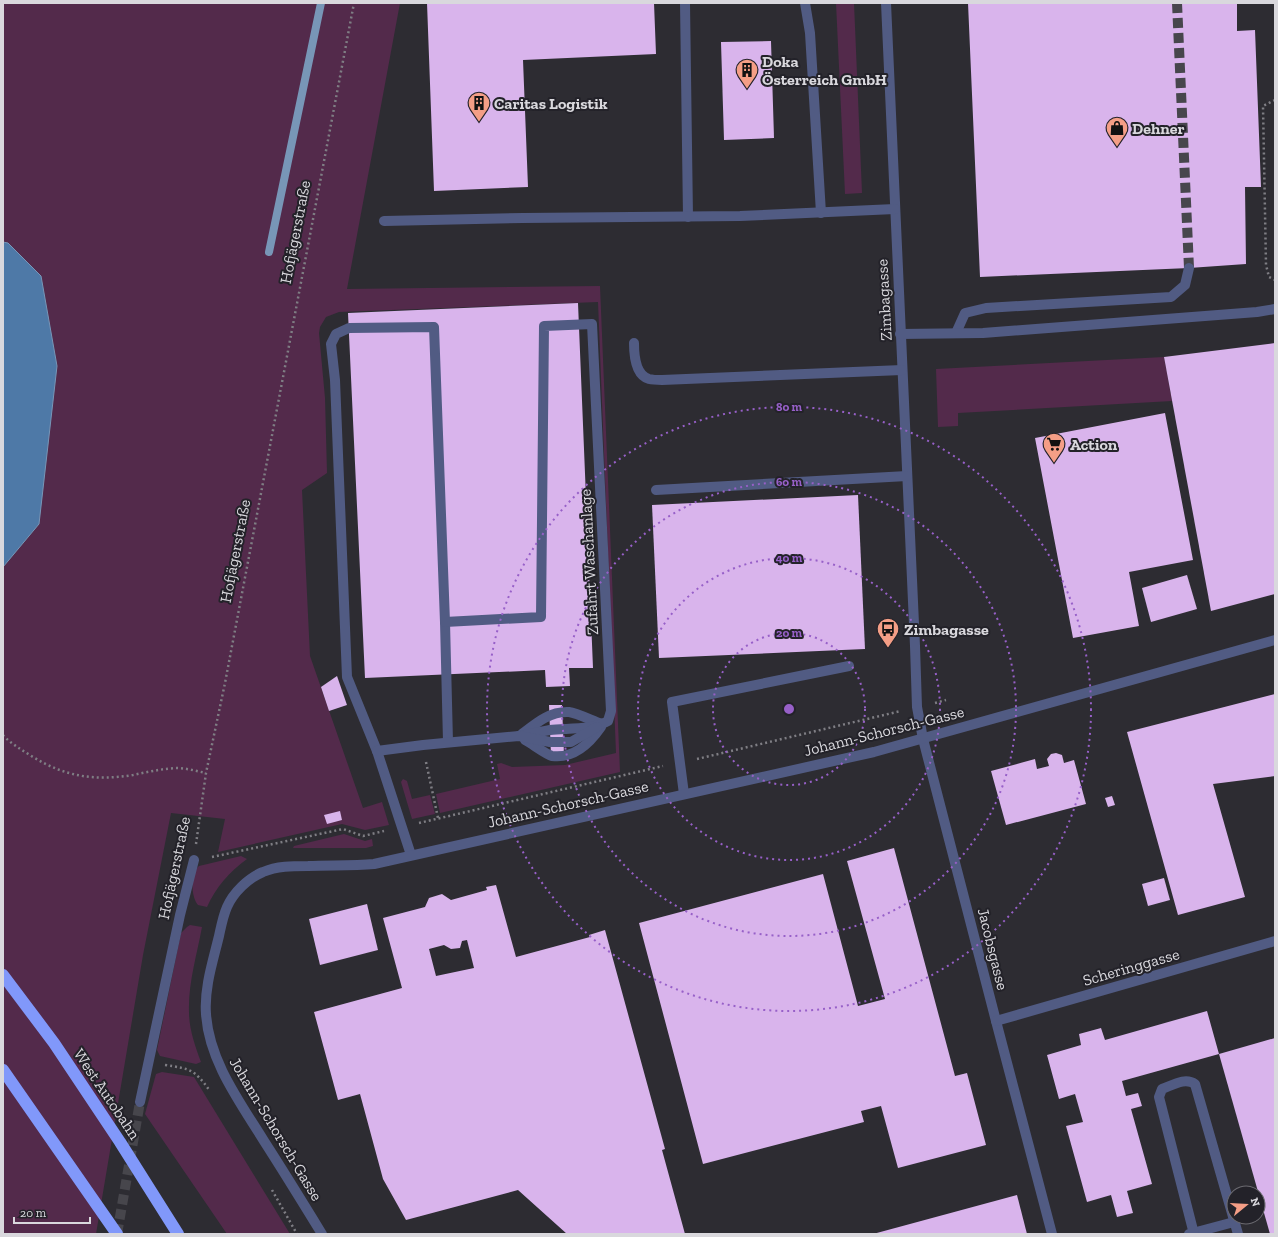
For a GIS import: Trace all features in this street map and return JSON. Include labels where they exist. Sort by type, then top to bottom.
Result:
[{"type":"highway","name":"West Autobahn","points":[[3,975],[54,1043],[120,1142],[178,1234]]},
{"type":"highway","points":[[3,1070],[117,1234]]},
{"type":"street","points":[[685,3],[688,217]]},
{"type":"street","points":[[805,3],[810,33],[820,213]]},
{"type":"street","name":"Zimbagasse","points":[[886,3],[917,707],[924,739]]},
{"type":"street","points":[[384,221],[740,216],[895,209]]},
{"type":"street","points":[[956,333],[965,314],[986,308],[1171,297],[1185,285],[1189,268]]},
{"type":"street","points":[[900,334],[1007,331],[1257,312],[1275,309]]},
{"type":"street","name":"Zufahrt Waschanlage","points":[[445,622],[541,617],[544,326],[592,324],[611,711],[608,721],[602,724]]},
{"type":"street","points":[[411,855],[377,751],[347,677],[335,380],[331,344],[336,334],[349,328],[434,327],[448,742]]},
{"type":"street","points":[[634,343],[634,354],[637,366],[642,374],[648,379],[662,380],[902,370]]},
{"type":"street","points":[[656,490],[907,476]]},
{"type":"street","name":"Johann-Schorsch-Gasse","points":[[322,1234],[240,1102],[217,1060],[209,1037],[206,1013],[207,987],[227,907],[233,896],[255,876],[276,868],[289,866],[374,864],[874,752],[1275,640]]},
{"type":"street","points":[[684,794],[672,702],[849,666]]},
{"type":"street","points":[[518,736],[549,715],[562,713],[570,712],[602,724]]},
{"type":"street","points":[[377,751],[448,742],[518,736],[550,730],[572,729],[602,724]]},
{"type":"street","points":[[518,736],[551,756],[564,756],[574,754],[593,738],[602,724]]},
{"type":"street","name":"Jacobsgasse","points":[[924,739],[1052,1234]]},
{"type":"street","name":"Hofjägerstraße","points":[[140,1102],[180,915],[194,860]]},
{"type":"street","name":"Scheringgasse","points":[[996,1021],[1275,941]]},
{"type":"street","points":[[1226,1194],[1195,1084],[1184,1081],[1162,1089],[1159,1097],[1192,1234],[1226,1224]]},
{"type":"path","name":"Hofjägerstraße","points":[[194,860],[206,773],[230,659],[354,3]]},
{"type":"path","points":[[1275,100],[1263,106],[1266,265],[1269,277],[1275,280]]},
{"type":"path","points":[[194,860],[231,854],[343,830],[363,836],[877,718],[946,700]]},
{"type":"path","points":[[3,735],[9,742],[45,764],[66,773],[86,777],[130,775],[175,768],[206,773]]},
{"type":"path","points":[[423,745],[438,818]]},
{"type":"path","points":[[149,1062],[187,1069],[200,1076],[211,1092]]},
{"type":"shaded area","points":[[3,3],[400,3],[347,289],[600,286],[620,772],[440,813],[436,794],[500,779],[497,764],[501,763],[512,767],[565,765],[616,753],[598,302],[339,312],[326,317],[320,327],[319,333],[325,398],[327,473],[302,490],[310,656],[363,808],[382,802],[389,825],[365,830],[342,824],[218,852],[225,819],[171,813],[143,955],[96,1234],[3,1234],[3,567],[39,524],[8,243],[3,242]]},
{"type":"shaded area","points":[[836,3],[854,3],[862,193],[845,194]]},
{"type":"shaded area","points":[[1164,357],[1172,401],[958,413],[958,426],[938,427],[936,369]]},
{"type":"shaded area","points":[[403,779],[407,781],[412,799],[430,795],[435,814],[412,819],[401,782]]},
{"type":"shaded area","points":[[344,834],[365,841],[372,839],[373,846],[366,848],[293,848],[294,846]]},
{"type":"shaded area","points":[[241,856],[247,859],[234,869],[224,880],[207,907],[198,905],[194,897],[192,885],[196,869],[199,866]]},
{"type":"shaded area","points":[[190,925],[202,927],[191,980],[189,1001],[191,1031],[201,1062],[196,1064],[160,1056],[157,1050],[181,933]]},
{"type":"shaded area","points":[[162,1072],[194,1077],[290,1234],[227,1234],[145,1114],[156,1074]]},
{"type":"water","points":[[3,242],[8,243],[41,276],[57,366],[39,524],[3,567]]},
{"type":"building","name":"Caritas Logistik","points":[[427,3],[654,3],[656,54],[523,60],[528,187],[434,191]]},
{"type":"building","name":"Dehner","points":[[968,3],[1237,3],[1237,31],[1255,30],[1261,187],[1245,187],[1246,264],[1189,268],[980,277]]},
{"type":"building","name":"Doka Österreich GmbH","points":[[771,41],[774,138],[724,140],[721,42]]},
{"type":"building","points":[[578,303],[593,668],[569,668],[570,686],[546,687],[545,670],[365,678],[348,313]]},
{"type":"building","points":[[1275,343],[1275,594],[1211,611],[1164,357]]},
{"type":"building","points":[[1165,413],[1193,560],[1129,572],[1139,626],[1073,638],[1035,438]]},
{"type":"building","points":[[858,495],[865,649],[659,658],[652,505]]},
{"type":"building","points":[[1187,575],[1197,609],[1151,622],[1142,588]]},
{"type":"building","points":[[337,676],[347,705],[329,711],[321,687]]},
{"type":"building","points":[[1275,694],[1275,776],[1213,784],[1245,897],[1178,915],[1127,732]]},
{"type":"building","points":[[549,705],[562,705],[564,755],[551,756]]},
{"type":"building","points":[[1056,753],[1062,755],[1064,763],[1074,760],[1086,804],[1006,825],[991,771],[1035,759],[1037,769],[1049,766],[1047,759],[1051,754]]},
{"type":"building","points":[[1112,796],[1115,805],[1108,807],[1105,798]]},
{"type":"building","points":[[340,811],[342,820],[327,824],[324,815]]},
{"type":"building","points":[[894,848],[955,1076],[967,1073],[986,1145],[898,1168],[881,1106],[861,1111],[864,1122],[703,1164],[639,923],[823,874],[858,1006],[885,999],[847,861]]},
{"type":"building","points":[[1164,878],[1170,900],[1148,906],[1142,884]]},
{"type":"building","points":[[496,885],[516,957],[590,937],[589,935],[605,930],[665,1149],[662,1150],[685,1234],[567,1234],[518,1190],[406,1220],[383,1179],[360,1094],[338,1100],[314,1012],[402,988],[383,918],[425,907],[429,898],[442,894],[451,900],[487,890],[486,887]],"holes":[[[467,940],[474,968],[436,976],[429,949],[444,945],[451,949],[460,948],[462,941]]]},
{"type":"building","points":[[367,904],[378,950],[320,965],[309,919]]},
{"type":"building","points":[[1207,1011],[1219,1054],[1122,1081],[1126,1096],[1138,1093],[1142,1106],[1131,1109],[1152,1184],[1127,1191],[1133,1213],[1117,1217],[1111,1195],[1087,1202],[1066,1126],[1083,1122],[1075,1094],[1059,1099],[1047,1055],[1081,1045],[1079,1034],[1101,1028],[1105,1040]]},
{"type":"building","points":[[1275,1038],[1275,1234],[1270,1234],[1266,1220],[1266,1185],[1256,1185],[1219,1054]]},
{"type":"building","points":[[1017,1195],[1027,1234],[873,1234]]},
{"type":"waterway","points":[[269,252],[321,3]]},
{"type":"tunnel","points":[[1177,3],[1189,268]]},
{"type":"tunnel","points":[[117,1234],[140,1102]]},
{"type":"place","name":"Doka Österreich GmbH","points":[[747,90]]},
{"type":"place","name":"Caritas Logistik","points":[[479,122]]},
{"type":"place","name":"Dehner","points":[[1117,148]]},
{"type":"place","name":"Action","points":[[1054,464]]},
{"type":"place","name":"Zimbagasse","points":[[888,648]]}]
